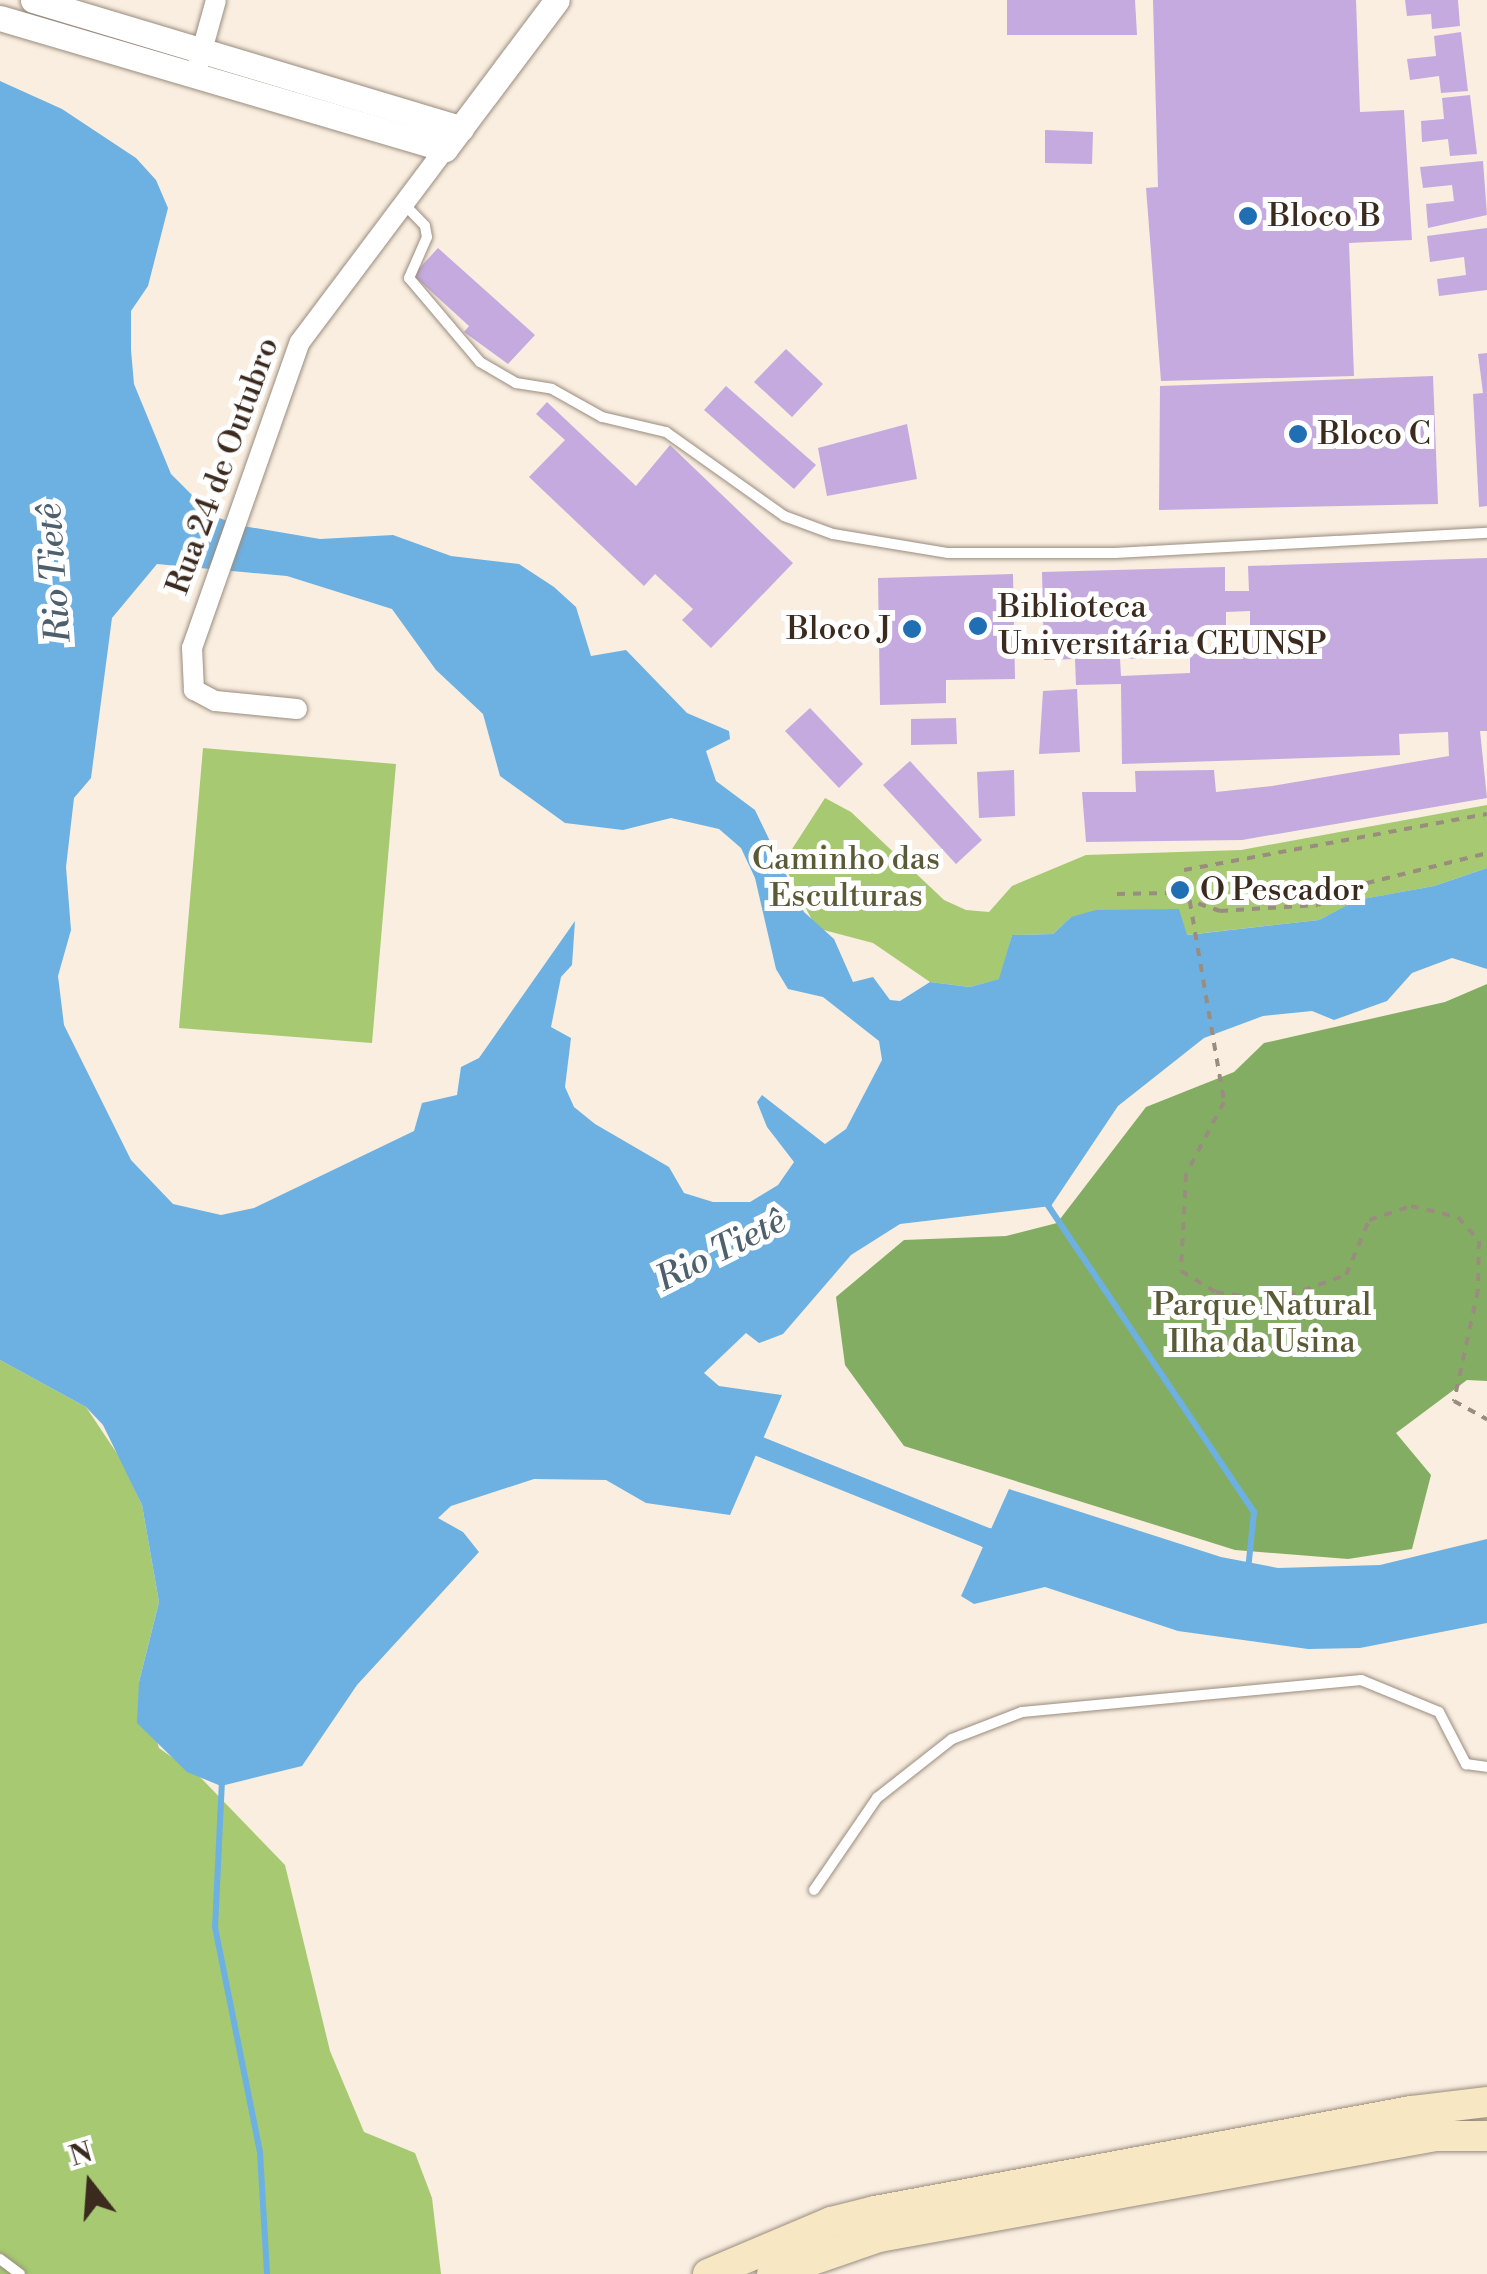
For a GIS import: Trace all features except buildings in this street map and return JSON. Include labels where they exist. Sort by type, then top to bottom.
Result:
[{"type":"main road","points":[[708,2274],[832,2222],[875,2211],[1438,2106],[1487,2102]]},
{"type":"main road","points":[[772,2274],[879,2237],[1436,2136],[1487,2136]]},
{"type":"street","points":[[33,0],[198,65],[445,150]]},
{"type":"street","points":[[198,65],[216,0]]},
{"type":"street","name":"Rua 24 de Outubro","points":[[297,709],[214,701],[194,690],[192,648],[300,342],[557,0]]},
{"type":"street","points":[[0,18],[460,128]]},
{"type":"lane","points":[[402,203],[426,226],[427,237],[409,278],[480,362],[516,383],[552,389],[602,417],[666,432],[784,516],[834,534],[948,553],[1114,553],[1487,533]]},
{"type":"lane","points":[[814,1890],[877,1798],[952,1739],[1022,1712],[1360,1680],[1438,1712],[1466,1764],[1487,1767]]},
{"type":"lane","points":[[0,2259],[20,2274]]},
{"type":"path","points":[[1487,814],[1184,870],[1224,1102],[1186,1174],[1182,1271],[1216,1292],[1273,1302],[1346,1275],[1369,1220],[1410,1206],[1458,1218],[1479,1241],[1478,1290],[1454,1401],[1487,1419]]},
{"type":"path","points":[[1118,894],[1168,893],[1220,911],[1318,906],[1351,887],[1487,854]]},
{"type":"green space","points":[[203,748],[396,764],[372,1043],[179,1028]]},
{"type":"green space","name":"Caminho das Esculturas","points":[[825,798],[851,812],[944,900],[966,910],[989,912],[1012,886],[1086,855],[1241,850],[1487,805],[1487,868],[1434,886],[1358,900],[1319,920],[1186,935],[1071,917],[1053,934],[1012,935],[1000,979],[970,987],[930,982],[873,943],[816,928],[783,863]]},
{"type":"green space","name":"Parque Natural Ilha da Usina","points":[[1487,984],[1487,1381],[1467,1380],[1396,1433],[1431,1475],[1412,1549],[1348,1559],[1235,1550],[904,1446],[845,1365],[836,1297],[904,1240],[1006,1236],[1057,1223],[1146,1107],[1234,1072],[1264,1043],[1445,1002]]},
{"type":"green space","points":[[0,1360],[86,1407],[120,1458],[142,1505],[159,1602],[139,1682],[159,1748],[201,1778],[285,1865],[330,2051],[364,2132],[415,2153],[432,2198],[441,2274],[0,2274]]},
{"type":"water","name":"Rio Tietê","points":[[0,81],[62,109],[136,158],[156,180],[168,208],[148,286],[131,311],[131,350],[134,384],[171,474],[212,515],[237,525],[320,539],[393,535],[451,556],[519,564],[554,587],[576,607],[591,656],[626,650],[687,713],[729,731],[730,739],[706,751],[716,781],[755,810],[804,912],[834,939],[853,982],[873,977],[890,1000],[900,1001],[930,982],[970,987],[999,979],[1012,935],[1053,934],[1071,917],[1096,910],[1179,909],[1187,935],[1319,920],[1357,900],[1434,886],[1487,868],[1487,969],[1452,958],[1412,973],[1387,1001],[1334,1020],[1312,1011],[1263,1016],[1204,1038],[1118,1106],[1051,1206],[900,1224],[851,1255],[783,1334],[759,1343],[746,1333],[704,1373],[719,1386],[782,1395],[730,1515],[646,1503],[606,1480],[534,1479],[451,1506],[438,1518],[463,1532],[479,1552],[357,1685],[302,1766],[221,1786],[187,1772],[137,1723],[139,1682],[159,1602],[142,1505],[103,1425],[86,1407],[0,1360]],"holes":[[[157,564],[287,576],[392,609],[436,670],[483,714],[500,776],[565,823],[623,830],[671,818],[719,829],[741,848],[755,878],[776,969],[788,989],[823,997],[879,1041],[882,1060],[846,1129],[825,1144],[762,1095],[757,1102],[767,1127],[794,1162],[778,1185],[750,1202],[713,1202],[684,1193],[669,1167],[595,1124],[574,1107],[565,1087],[571,1038],[551,1027],[561,977],[572,965],[575,921],[479,1058],[461,1067],[457,1095],[422,1103],[414,1131],[254,1208],[221,1215],[173,1204],[131,1160],[64,1025],[58,976],[71,930],[66,867],[74,798],[91,778],[112,618]]]},
{"type":"water","points":[[1009,1489],[1221,1557],[1278,1568],[1380,1565],[1487,1539],[1487,1623],[1360,1648],[1308,1649],[1178,1631],[1045,1587],[974,1604],[961,1596]]},
{"type":"waterway","points":[[1045,1201],[1254,1512],[1248,1570]]},
{"type":"waterway","points":[[736,1437],[987,1538],[1013,1542]]},
{"type":"waterway","points":[[222,1780],[215,1927],[260,2152],[267,2274]]},
{"type":"place","name":"Bloco B","points":[[1248,216]]},
{"type":"place","name":"Bloco C","points":[[1298,434]]},
{"type":"place","name":"Biblioteca Universitária CEUNSP","points":[[978,626]]},
{"type":"place","name":"Bloco J","points":[[912,629]]},
{"type":"place","name":"O Pescador","points":[[1180,890]]}]
